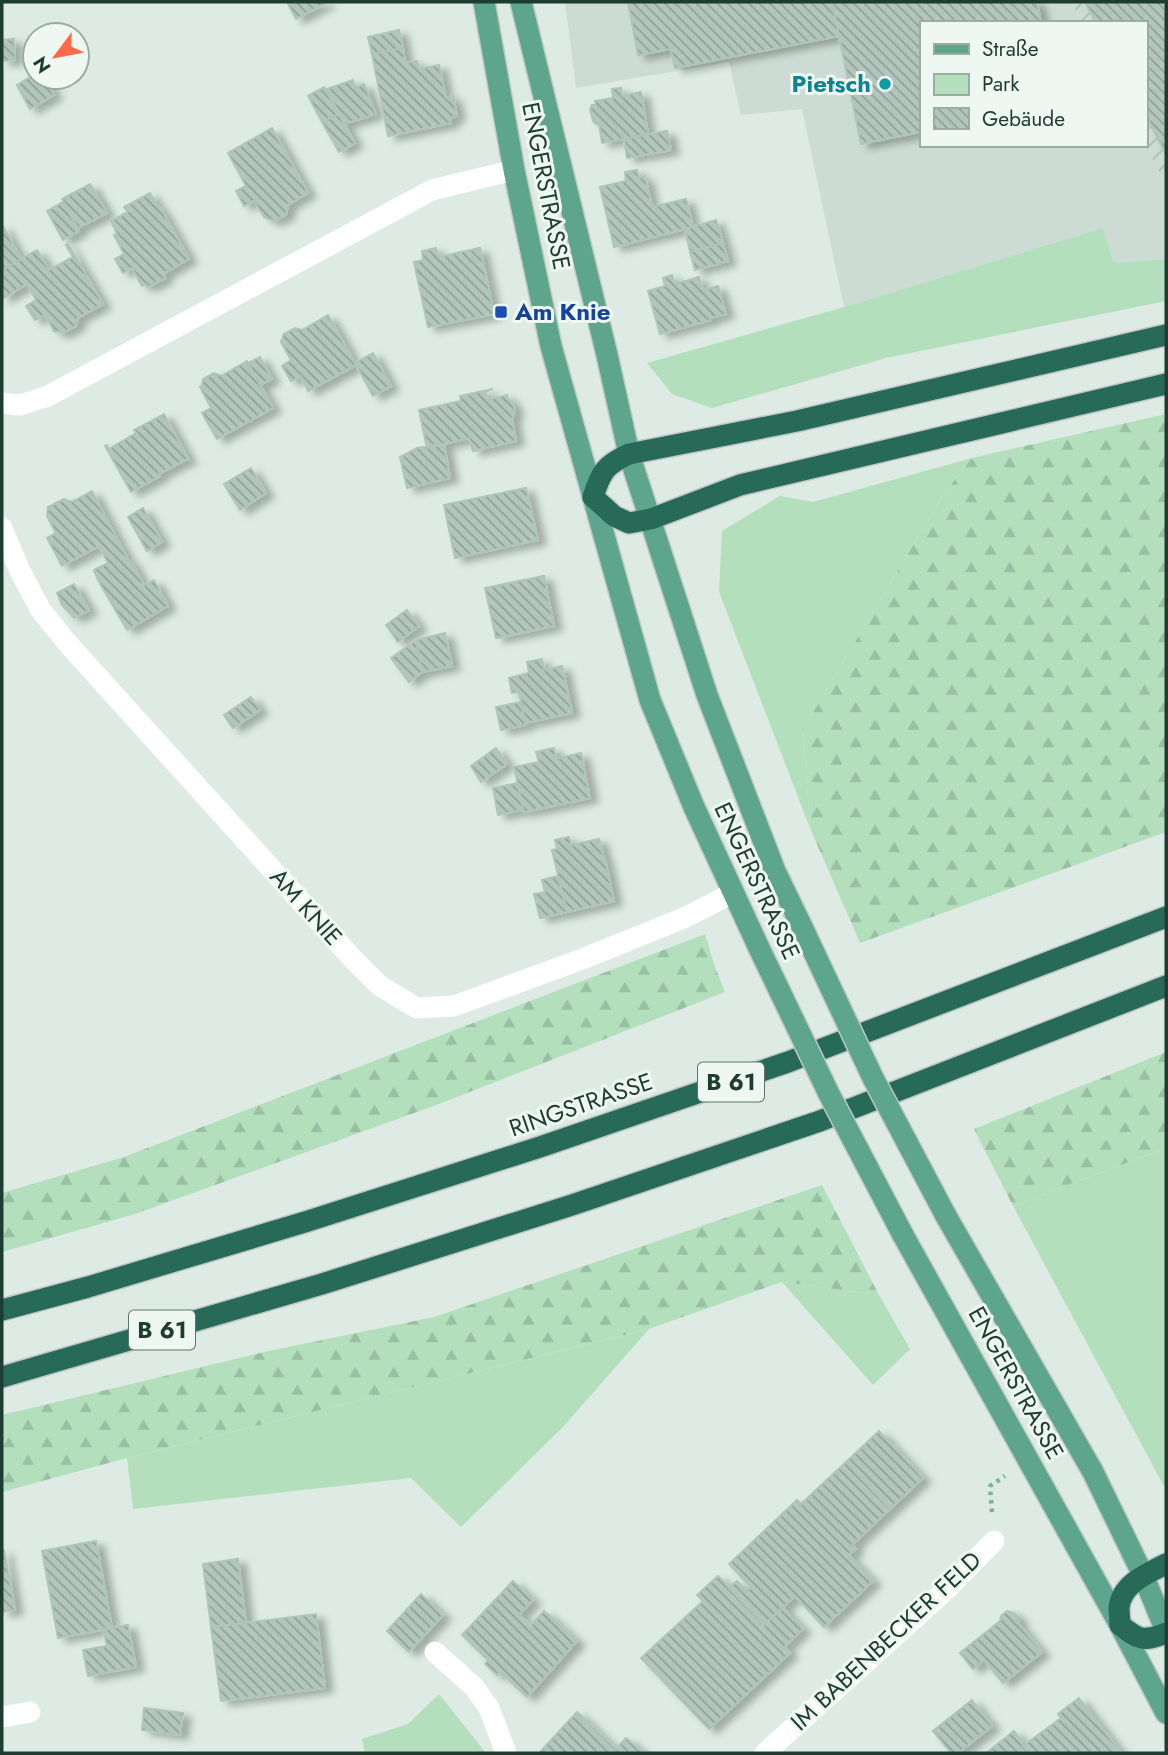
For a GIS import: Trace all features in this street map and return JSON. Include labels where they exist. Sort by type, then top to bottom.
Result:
[{"type":"highway","points":[[1166,335],[797,421],[629,454],[611,463],[599,478],[593,497],[614,516],[629,523],[651,519],[740,485],[1166,384]]},
{"type":"highway","points":[[1158,920],[1166,906]]},
{"type":"highway","name":"RINGSTRASSE","points":[[2,1310],[305,1222],[540,1147],[788,1062],[1158,920]]},
{"type":"highway","name":"B 61","points":[[2,1377],[323,1284],[598,1196],[820,1121],[1166,986]]},
{"type":"highway","points":[[1166,1564],[1143,1575],[1130,1586],[1119,1604],[1120,1625],[1136,1637],[1152,1638],[1166,1632]]},
{"type":"main road","name":"ENGERSTRASSE","points":[[484,2],[514,170],[551,346],[650,700],[733,893],[829,1094],[903,1235],[1120,1625],[1166,1713]]},
{"type":"main road","name":"ENGERSTRASSE","points":[[521,2],[629,454],[707,695],[775,871],[873,1078],[947,1216],[1093,1472],[1143,1575],[1166,1632]]},
{"type":"street","points":[[2,402],[20,405],[48,396],[432,190],[514,170]]},
{"type":"street","name":"AM KNIE","points":[[2,528],[40,609],[69,645],[353,959],[380,986],[417,1008],[454,1006],[598,953],[686,917],[733,893]]},
{"type":"street","name":"IM BABENBECKER FELD","points":[[765,1753],[946,1590],[994,1541]]},
{"type":"street","points":[[435,1652],[474,1687],[489,1708],[506,1753]]},
{"type":"street","points":[[2,1717],[30,1712]]},
{"type":"path","name":"IM BABENBECKER FELD","points":[[994,1541],[990,1486],[1028,1459]]},
{"type":"shaded area","points":[[565,2],[1071,2],[1081,21],[920,21],[920,147],[1146,147],[1166,185],[1166,259],[1114,263],[1103,228],[844,307],[802,109],[741,115],[729,62],[576,88]]},
{"type":"shaded area","points":[[1071,2],[1166,2],[1166,185],[1146,147],[1147,21],[1081,21]]},
{"type":"green space","points":[[1103,228],[1114,263],[1166,259],[1166,301],[886,358],[712,408],[672,394],[647,363],[844,307]]},
{"type":"green space","points":[[1166,414],[1166,832],[860,943],[810,828],[803,729],[945,492],[972,458]]},
{"type":"green space","points":[[972,458],[945,492],[803,729],[810,828],[719,592],[722,531],[780,496],[813,502]]},
{"type":"green space","points":[[705,934],[725,992],[439,1104],[135,1214],[2,1252],[2,1193],[124,1157]]},
{"type":"green space","points":[[1166,1052],[1166,1148],[1013,1206],[974,1129]]},
{"type":"green space","points":[[1166,1148],[1166,1490],[1013,1206]]},
{"type":"green space","points":[[822,1185],[879,1295],[782,1282],[649,1329],[127,1458],[2,1492],[2,1415],[269,1351],[434,1317]]},
{"type":"green space","points":[[782,1282],[879,1295],[910,1349],[873,1385]]},
{"type":"green space","points":[[649,1329],[563,1427],[461,1527],[411,1478],[133,1509],[127,1458]]},
{"type":"green space","points":[[439,1694],[486,1753],[365,1753],[362,1739],[408,1724]]},
{"type":"building","points":[[287,2],[328,2],[296,19]]},
{"type":"building","points":[[628,2],[832,2],[839,36],[675,68],[671,49],[638,55]]},
{"type":"building","name":"Pietsch","points":[[832,2],[1037,2],[1041,21],[920,21],[920,132],[861,144]]},
{"type":"building","points":[[1085,2],[1166,2],[1166,154],[1147,118],[1147,21],[1095,21]]},
{"type":"building","points":[[399,30],[403,48],[372,54],[368,37]]},
{"type":"building","points":[[14,39],[15,60],[2,61],[2,40]]},
{"type":"building","points":[[403,48],[405,63],[417,61],[419,69],[439,65],[446,98],[453,96],[457,116],[450,118],[451,123],[388,136],[372,54]]},
{"type":"building","points":[[353,80],[356,88],[364,84],[376,114],[344,124],[327,89]]},
{"type":"building","points":[[21,83],[21,91],[52,91],[54,95],[30,109],[17,85]]},
{"type":"building","points":[[324,87],[339,114],[322,122],[308,96]]},
{"type":"building","points":[[621,88],[622,96],[641,92],[648,134],[602,143],[599,124],[593,121],[590,109],[592,105],[596,105],[595,101],[613,98],[612,89]]},
{"type":"building","points":[[339,114],[355,143],[339,152],[322,122]]},
{"type":"building","points":[[272,128],[308,193],[288,205],[286,215],[274,221],[264,217],[254,201],[244,206],[236,191],[246,186],[228,153]]},
{"type":"building","points":[[667,131],[671,150],[627,158],[624,139]]},
{"type":"building","points":[[637,170],[639,178],[645,176],[652,207],[686,199],[693,227],[614,247],[600,187],[626,181],[625,172]]},
{"type":"building","points":[[90,184],[107,213],[78,228],[62,199]]},
{"type":"building","points":[[150,193],[189,259],[163,274],[165,278],[148,287],[146,284],[142,286],[132,268],[123,273],[115,259],[124,254],[114,235],[117,234],[111,221],[128,212],[124,207]]},
{"type":"building","points":[[63,202],[79,231],[63,240],[47,211]]},
{"type":"building","points":[[716,220],[723,243],[690,252],[685,229]]},
{"type":"building","points":[[2,224],[21,259],[2,270]]},
{"type":"building","points":[[723,243],[728,261],[695,270],[690,252]]},
{"type":"building","points":[[68,244],[103,304],[78,318],[76,326],[63,333],[54,331],[45,315],[35,320],[26,306],[36,300],[27,284],[2,299],[2,270],[37,250],[49,270],[73,257],[66,245]]},
{"type":"building","points":[[436,248],[438,257],[480,248],[494,314],[428,327],[414,262],[423,260],[422,251]]},
{"type":"building","points":[[672,275],[675,284],[699,277],[703,290],[718,286],[726,314],[660,334],[648,291],[665,286],[663,278]]},
{"type":"building","points":[[328,315],[356,365],[308,391],[301,376],[291,381],[282,366],[291,360],[281,342],[284,334],[295,328],[302,330]]},
{"type":"building","points":[[373,353],[391,386],[373,396],[355,363]]},
{"type":"building","points":[[260,357],[272,379],[260,385],[248,363]]},
{"type":"building","points":[[247,361],[273,408],[217,439],[202,413],[211,408],[200,387],[203,379],[214,373],[221,376]]},
{"type":"building","points":[[493,389],[485,392],[487,400],[507,395],[513,403],[515,412],[512,419],[516,441],[473,451],[469,438],[427,448],[419,410],[461,401],[460,396]]},
{"type":"building","points":[[164,414],[189,460],[159,474],[160,476],[131,492],[105,446],[109,449],[136,433],[134,430]]},
{"type":"building","points":[[444,444],[450,478],[407,488],[400,457],[417,448]]},
{"type":"building","points":[[251,468],[266,493],[240,510],[224,484]]},
{"type":"building","points":[[526,488],[538,540],[455,558],[444,505]]},
{"type":"building","points":[[92,491],[143,586],[154,580],[168,606],[127,630],[94,570],[108,563],[99,546],[62,566],[47,538],[56,533],[47,516],[48,507],[64,499],[72,502]]},
{"type":"building","points":[[143,508],[162,542],[147,551],[128,517]]},
{"type":"building","points":[[544,576],[554,626],[496,638],[485,588]]},
{"type":"building","points":[[74,584],[89,610],[74,618],[62,605],[57,593]]},
{"type":"building","points":[[407,610],[419,626],[398,642],[386,625]]},
{"type":"building","points":[[445,633],[452,666],[422,672],[416,640]]},
{"type":"building","points":[[416,640],[422,672],[409,682],[391,658]]},
{"type":"building","points":[[542,659],[544,670],[562,666],[572,713],[525,723],[519,691],[512,693],[509,678],[529,673],[527,662]]},
{"type":"building","points":[[251,697],[260,710],[233,728],[224,715]]},
{"type":"building","points":[[521,702],[526,725],[501,730],[496,707]]},
{"type":"building","points":[[496,748],[507,764],[481,782],[471,766]]},
{"type":"building","points":[[554,748],[556,759],[581,753],[590,798],[524,812],[514,767],[539,762],[536,752]]},
{"type":"building","points":[[518,783],[523,810],[498,815],[493,788]]},
{"type":"building","points":[[569,837],[571,845],[599,839],[614,901],[567,912],[552,850],[557,849],[555,840]]},
{"type":"building","points":[[558,876],[567,912],[540,918],[534,894],[545,892],[542,880]]},
{"type":"building","points":[[879,1431],[923,1478],[890,1509],[846,1462]]},
{"type":"building","points":[[846,1462],[890,1509],[852,1545],[856,1549],[848,1555],[873,1581],[824,1627],[795,1596],[764,1625],[729,1588],[737,1581],[746,1591],[751,1587],[729,1564],[797,1500],[801,1504]]},
{"type":"building","points":[[96,1541],[112,1628],[58,1638],[42,1551]]},
{"type":"building","points":[[2,1550],[15,1610],[2,1612]]},
{"type":"building","points":[[238,1559],[246,1623],[211,1627],[203,1564]]},
{"type":"building","points":[[718,1576],[764,1625],[783,1608],[803,1629],[784,1647],[790,1653],[709,1729],[641,1658],[703,1601],[697,1595]]},
{"type":"building","points":[[513,1581],[533,1600],[519,1615],[531,1625],[544,1611],[577,1641],[527,1697],[500,1672],[497,1675],[485,1664],[488,1660],[462,1635]]},
{"type":"building","points":[[421,1594],[443,1615],[409,1652],[387,1631]]},
{"type":"building","points":[[1007,1611],[1019,1618],[1018,1623],[1042,1652],[1003,1683],[984,1660],[973,1669],[960,1653],[1000,1621]]},
{"type":"building","points":[[316,1614],[325,1688],[221,1701],[211,1627]]},
{"type":"building","points":[[128,1625],[136,1667],[88,1676],[83,1650],[107,1646],[103,1629]]},
{"type":"building","points":[[1079,1698],[1121,1753],[1029,1753],[1023,1746],[1061,1718],[1058,1714]]},
{"type":"building","points":[[972,1700],[992,1726],[958,1753],[951,1753],[933,1731]]},
{"type":"building","points":[[144,1708],[183,1713],[180,1735],[142,1730]]},
{"type":"building","points":[[577,1712],[616,1749],[626,1738],[643,1753],[539,1753]]},
{"type":"building","points":[[1014,1731],[1029,1753],[986,1753]]},
{"type":"place","name":"Pietsch","points":[[885,84]]},
{"type":"place","name":"Am Knie","points":[[501,312]]}]
